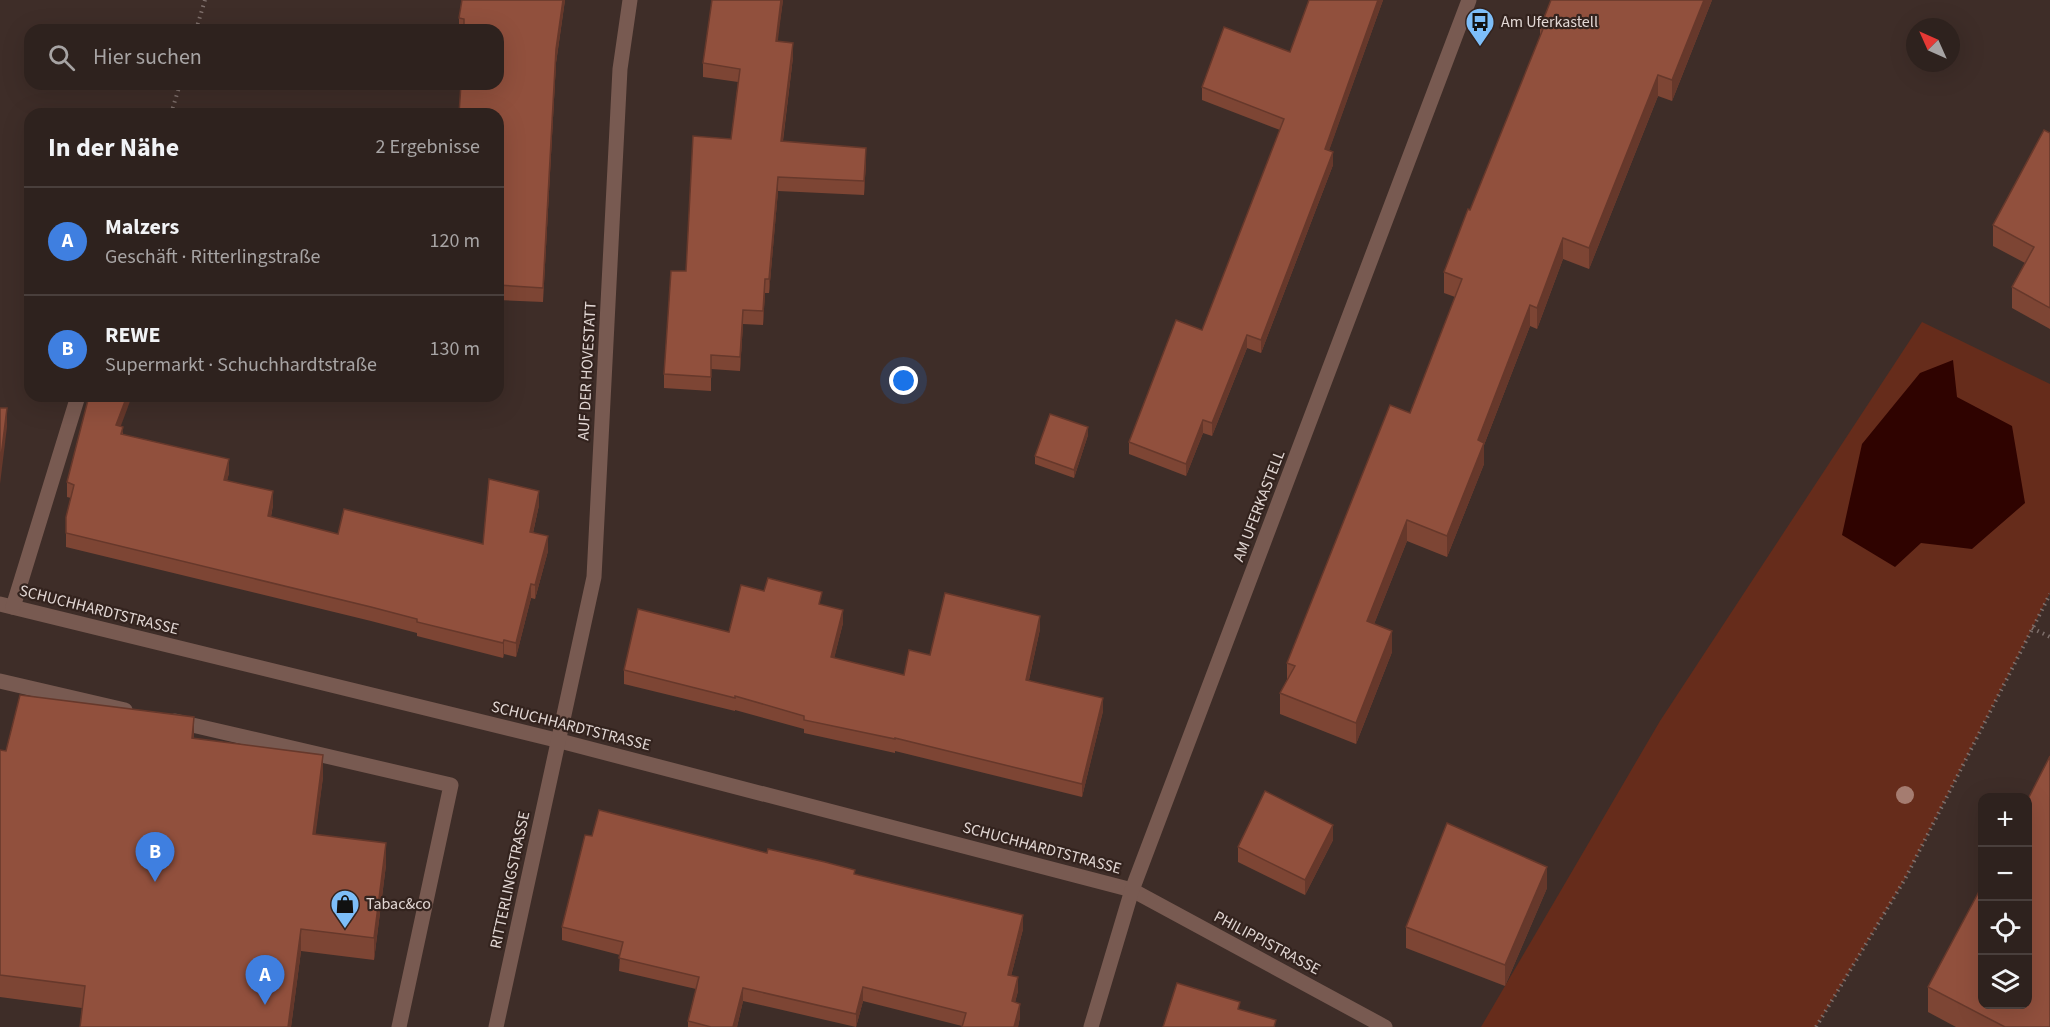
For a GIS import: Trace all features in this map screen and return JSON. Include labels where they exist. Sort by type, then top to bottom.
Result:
[{"type":"street","name":"AUF DER HOVESTATT","points":[[560,741],[594,577],[620,69],[630,0]]},
{"type":"street","name":"AM UFERKASTELL","points":[[1091,1027],[1132,890],[1469,0]]},
{"type":"street","points":[[7,606],[76,402]]},
{"type":"street","name":"SCHUCHHARDTSTRASSE","points":[[7,606],[560,741],[1132,890]]},
{"type":"street","points":[[0,681],[139,713]]},
{"type":"street","points":[[162,718],[451,785],[399,1027]]},
{"type":"street","name":"RITTERLINGSTRASSE","points":[[496,1027],[560,741]]},
{"type":"street","name":"PHILIPPISTRASSE","points":[[1132,890],[1385,1027]]},
{"type":"path","points":[[198,24],[205,0]]},
{"type":"path","points":[[173,108],[178,90]]},
{"type":"path","points":[[1816,1027],[1905,879],[2050,594]]},
{"type":"path","points":[[2032,628],[2050,637]]},
{"type":"shaded area","points":[[1922,322],[2050,384],[2050,593],[1905,879],[1816,1027],[1481,1027],[1660,721]]},
{"type":"shaded area","points":[[1953,360],[1957,397],[2012,426],[2025,503],[1972,549],[1921,543],[1895,567],[1842,535],[1862,444],[1920,373]]},
{"type":"building","points":[[462,0],[563,0],[556,49],[543,288],[504,285],[504,108],[459,108],[461,90],[504,90],[504,24],[464,24],[464,19],[459,18]]},
{"type":"building","points":[[712,0],[781,0],[776,41],[793,43],[781,141],[866,148],[864,181],[778,177],[769,279],[765,279],[763,311],[743,310],[740,357],[711,355],[711,377],[664,374],[671,271],[686,271],[693,136],[731,139],[740,69],[703,63]]},
{"type":"building","points":[[1309,0],[1378,0],[1325,149],[1333,152],[1261,340],[1247,335],[1212,423],[1203,420],[1186,464],[1129,442],[1176,320],[1202,330],[1284,119],[1202,87],[1224,27],[1290,52]]},
{"type":"building","points":[[1551,0],[1704,0],[1672,80],[1658,75],[1589,248],[1563,238],[1537,308],[1530,305],[1478,440],[1484,443],[1447,536],[1407,520],[1367,621],[1392,631],[1356,723],[1280,693],[1295,666],[1287,663],[1390,405],[1410,413],[1462,279],[1444,272],[1543,29],[1540,28]]},
{"type":"building","points":[[2044,130],[2050,133],[2050,308],[2012,287],[2034,247],[1993,225]]},
{"type":"building","points":[[87,402],[125,402],[116,425],[123,427],[121,434],[229,459],[224,480],[273,491],[268,516],[338,534],[344,509],[483,544],[489,479],[539,491],[530,532],[548,536],[535,585],[531,584],[516,643],[504,640],[503,643],[417,622],[417,619],[371,607],[66,533],[66,517],[74,485],[67,482]]},
{"type":"building","points":[[0,408],[7,408],[0,465]]},
{"type":"building","points":[[1050,414],[1088,427],[1074,470],[1035,456]]},
{"type":"building","points":[[768,578],[822,592],[819,604],[843,610],[831,657],[904,675],[909,650],[930,655],[945,593],[1040,616],[1026,680],[1103,698],[1082,784],[895,738],[804,720],[804,716],[735,696],[735,698],[624,670],[638,609],[729,632],[741,585],[764,591]]},
{"type":"building","points":[[20,695],[194,717],[192,738],[323,755],[313,834],[386,843],[374,938],[301,929],[288,1027],[80,1027],[85,986],[0,975],[0,750],[6,751]]},
{"type":"building","points":[[2050,756],[2050,1027],[2005,1027],[1928,987],[1978,893],[1978,1009],[2032,1009],[2031,793]]},
{"type":"building","points":[[1265,791],[1333,825],[1305,880],[1238,847]]},
{"type":"building","points":[[599,810],[767,853],[768,849],[825,862],[855,870],[854,874],[1023,915],[1008,975],[1018,977],[1012,1001],[1020,1004],[1014,1027],[962,1027],[966,1013],[863,987],[856,1014],[743,988],[733,1027],[711,1027],[688,1021],[699,977],[619,958],[623,942],[562,927],[585,835],[592,836]]},
{"type":"building","points":[[1447,823],[1547,867],[1505,965],[1406,927]]},
{"type":"building","points":[[1177,983],[1240,1002],[1238,1009],[1276,1020],[1274,1027],[1163,1027]]},
{"type":"place","name":"Am Uferkastell","points":[[1480,48]]},
{"type":"place","name":"REWE","points":[[155,882]]},
{"type":"place","name":"Tabac&co","points":[[345,930]]},
{"type":"place","name":"Malzers","points":[[265,1005]]}]
